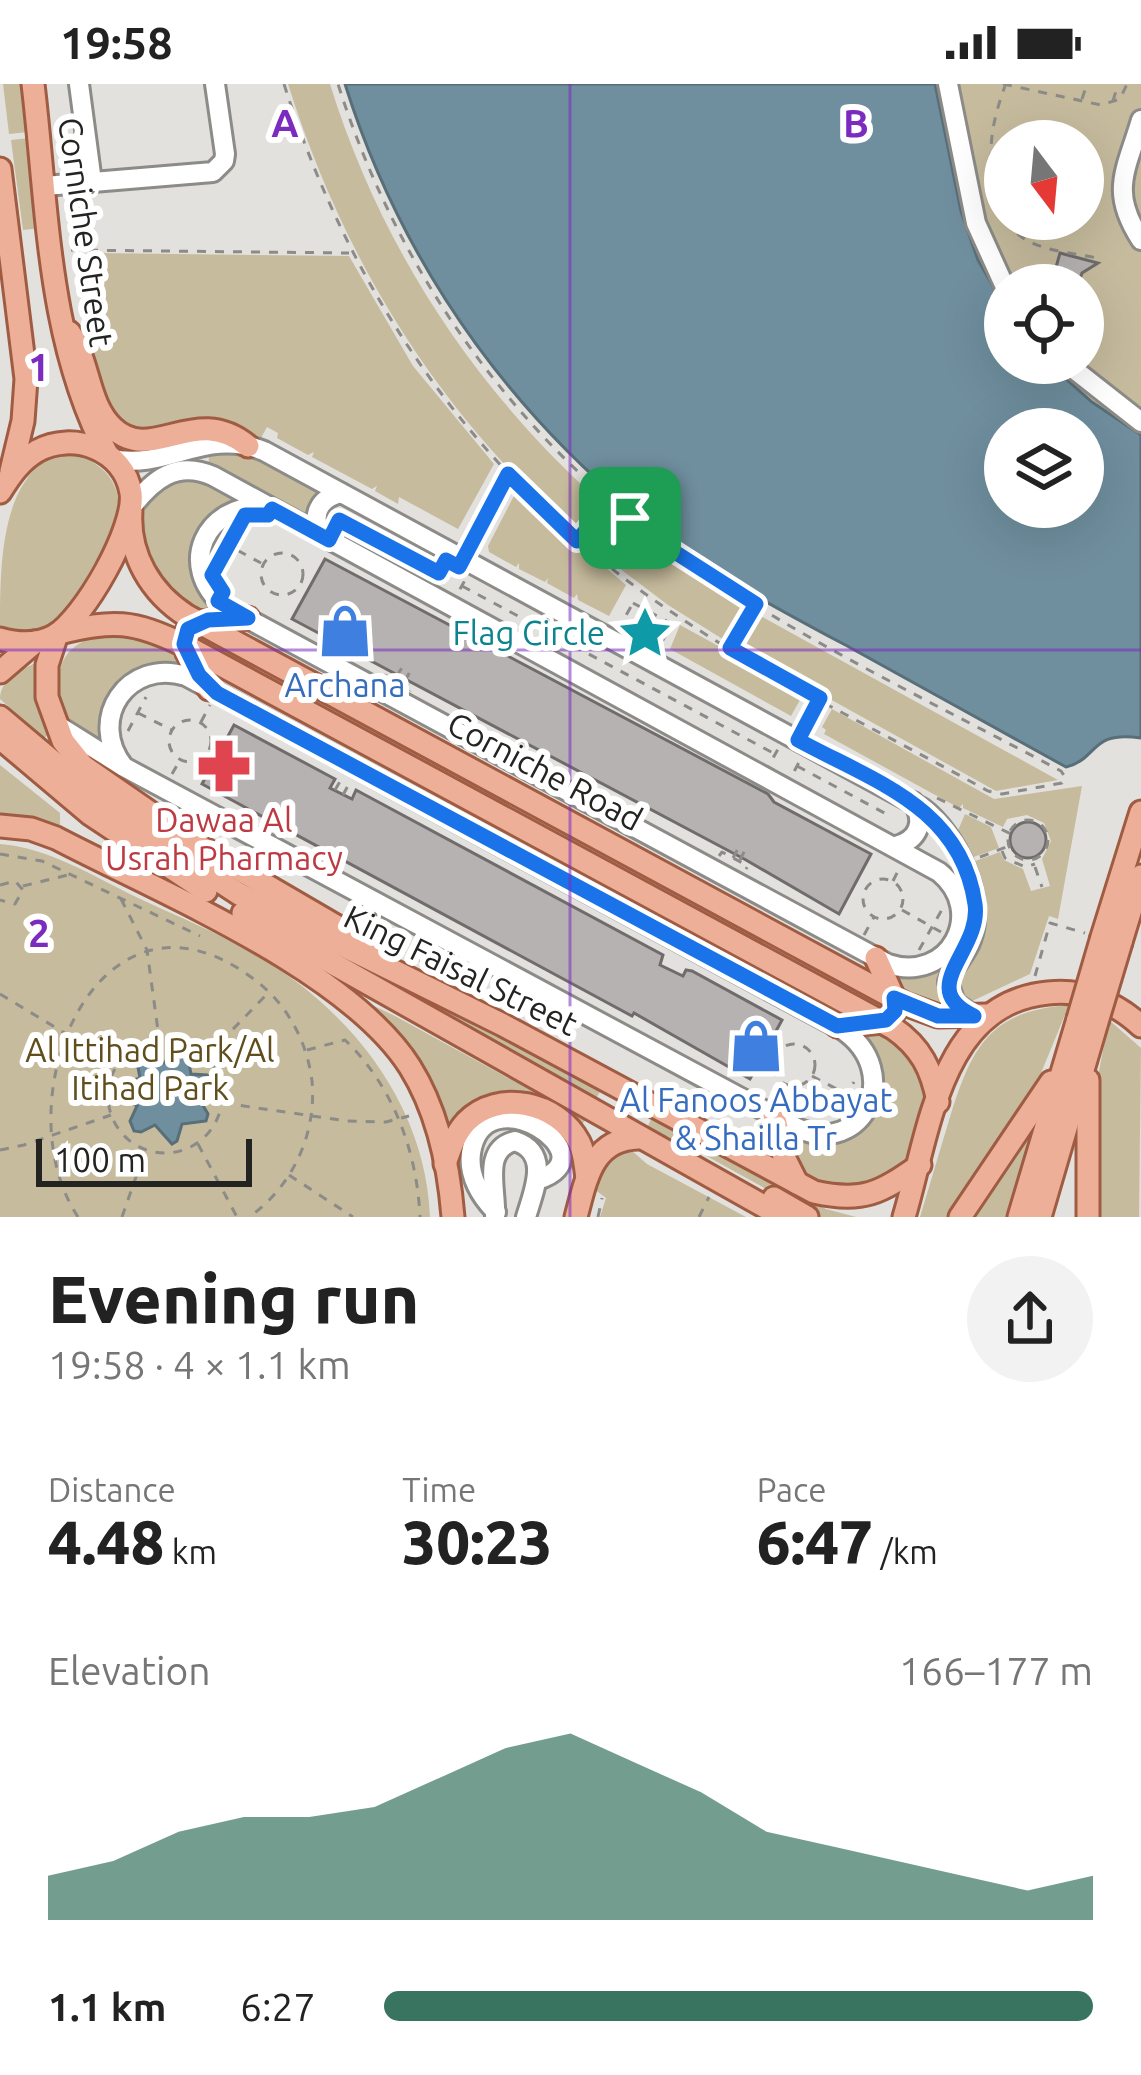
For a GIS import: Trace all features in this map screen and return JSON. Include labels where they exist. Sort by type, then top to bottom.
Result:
[{"type":"main road","name":"Corniche Street","points":[[33,84],[59,321],[77,389],[110,456],[128,481],[131,510]]},
{"type":"main road","points":[[0,170],[26,379],[23,422],[5,485]]},
{"type":"main road","points":[[59,321],[80,350],[102,415],[120,434],[155,440],[203,428],[223,430],[248,446]]},
{"type":"main road","points":[[5,485],[34,453],[55,444],[84,444],[110,456]]},
{"type":"main road","points":[[131,510],[102,575],[58,633],[46,680],[53,723],[72,754],[97,777],[194,843],[348,933],[380,966]]},
{"type":"main road","name":"Corniche Road","points":[[131,510],[134,548],[150,582],[176,610],[894,998],[938,1016],[981,1016]]},
{"type":"main road","points":[[209,699],[184,644],[188,629],[198,622],[248,618]]},
{"type":"main road","name":"Corniche Road","points":[[35,642],[120,621],[148,627],[184,644],[883,1022],[919,1051],[931,1072],[938,1102]]},
{"type":"main road","points":[[0,639],[35,642]]},
{"type":"main road","points":[[0,672],[35,642]]},
{"type":"main road","name":"King Faisal Street","points":[[0,717],[40,764],[149,855],[327,962],[783,1217]]},
{"type":"main road","name":"King Faisal Street","points":[[0,738],[206,874],[291,923],[503,1025],[806,1188],[840,1198],[863,1197],[885,1189],[920,1165]]},
{"type":"main road","points":[[1088,1020],[1141,812]]},
{"type":"main road","points":[[0,826],[56,838],[319,980],[364,1028],[401,1054],[420,1086],[445,1164],[453,1217]]},
{"type":"main road","points":[[1019,1217],[1141,876]]},
{"type":"main road","points":[[230,928],[327,962],[364,1028]]},
{"type":"main road","points":[[837,1026],[883,1022],[895,1011],[876,958]]},
{"type":"main road","points":[[904,1217],[958,1047],[981,1016],[1031,995],[1062,992],[1107,1002],[1141,1026]]},
{"type":"main road","points":[[960,1217],[1078,1050]]},
{"type":"main road","points":[[1040,1217],[1078,1050]]},
{"type":"main road","points":[[1078,1050],[1088,1217]]},
{"type":"main road","points":[[445,1164],[470,1118],[496,1105],[524,1104],[554,1115],[575,1135],[585,1157],[594,1217]]},
{"type":"main road","points":[[771,1114],[784,1157],[806,1188],[864,1217]]},
{"type":"main road","points":[[591,1187],[593,1162],[604,1148],[638,1138]]},
{"type":"main road","points":[[750,1198],[775,1199],[807,1217]]},
{"type":"lane","points":[[79,84],[92,182]]},
{"type":"lane","points":[[45,186],[219,168],[225,154],[215,84]]},
{"type":"lane","points":[[948,84],[976,223],[995,264]]},
{"type":"lane","points":[[1141,120],[1120,193],[1124,212],[1141,240]]},
{"type":"lane","points":[[1093,384],[1141,422]]},
{"type":"lane","points":[[110,456],[151,461],[215,442],[248,446],[346,496],[461,564],[631,646],[795,744],[913,802],[945,831],[973,893],[974,934],[948,982],[955,1004],[981,1016]]},
{"type":"lane","points":[[131,510],[159,478],[186,469],[205,472],[896,846],[950,881],[962,905],[956,940],[935,962],[917,968],[876,958],[218,601],[204,581],[200,557],[207,534],[228,512],[266,506]]},
{"type":"lane","points":[[322,536],[316,524],[320,506],[328,497],[346,496]]},
{"type":"lane","points":[[53,723],[124,767],[771,1114],[812,1133],[843,1130],[868,1106],[875,1077],[864,1048],[837,1026],[209,699],[186,676],[157,672],[136,680],[115,701],[108,731],[124,767]]},
{"type":"lane","points":[[896,846],[912,840],[919,830],[913,802]]},
{"type":"lane","points":[[496,1215],[472,1172],[473,1145],[482,1131],[515,1119],[542,1127],[555,1141],[560,1156],[553,1172],[536,1180],[526,1217]]},
{"type":"path","points":[[284,84],[314,170],[351,253],[413,357],[508,474],[577,541],[658,603],[730,648],[991,793],[1064,780],[1060,771],[756,604],[680,556],[610,501],[521,413],[436,298],[391,218],[338,84]]},
{"type":"path","points":[[997,120],[1005,84],[1101,105],[1123,95],[1127,84]]},
{"type":"path","points":[[1082,101],[1087,84]]},
{"type":"path","points":[[1112,103],[1118,84]]},
{"type":"path","points":[[1023,240],[1097,258]]},
{"type":"path","points":[[51,250],[351,253]]},
{"type":"path","points":[[461,564],[508,474]]},
{"type":"path","points":[[346,496],[339,520],[439,573]]},
{"type":"path","points":[[577,541],[610,501]]},
{"type":"path","points":[[212,575],[245,515]]},
{"type":"path","points":[[207,534],[263,564]]},
{"type":"path","points":[[276,554],[294,554],[302,566],[301,584],[291,594],[272,593],[261,580],[263,564],[276,554]]},
{"type":"path","points":[[446,560],[461,564],[469,573],[455,598],[432,586],[439,573],[446,560]]},
{"type":"path","points":[[301,584],[309,588]]},
{"type":"path","points":[[462,586],[775,754]]},
{"type":"path","points":[[268,599],[272,593]]},
{"type":"path","points":[[633,603],[652,613],[671,624],[655,655],[631,646],[616,633],[633,603]]},
{"type":"path","points":[[652,613],[658,603]]},
{"type":"path","points":[[730,648],[756,604]]},
{"type":"path","points":[[584,669],[598,641]]},
{"type":"path","points":[[607,689],[631,646]]},
{"type":"path","points":[[396,678],[404,664]]},
{"type":"path","points":[[404,682],[412,668]]},
{"type":"path","points":[[638,698],[653,670]]},
{"type":"path","points":[[122,742],[154,683]]},
{"type":"path","points":[[795,744],[820,698]]},
{"type":"path","points":[[201,722],[209,699]]},
{"type":"path","points":[[115,701],[172,730]]},
{"type":"path","points":[[182,721],[201,722],[211,734],[210,750],[194,762],[180,760],[170,747],[172,730],[182,721]]},
{"type":"path","points":[[782,742],[795,744],[804,753],[790,779],[768,767],[775,754],[782,742]]},
{"type":"path","points":[[210,750],[218,754]]},
{"type":"path","points":[[164,788],[180,760]]},
{"type":"path","points":[[797,766],[892,818]]},
{"type":"path","points":[[335,790],[341,778]]},
{"type":"path","points":[[343,794],[350,782]]},
{"type":"path","points":[[1029,819],[1044,826],[1049,841],[1034,862],[1017,858],[1005,848],[1014,824],[1029,819]]},
{"type":"path","points":[[1000,828],[1010,834]]},
{"type":"path","points":[[733,858],[740,845]]},
{"type":"path","points":[[739,861],[746,848]]},
{"type":"path","points":[[0,854],[30,857],[72,874],[200,936]]},
{"type":"path","points":[[1034,862],[1042,887]]},
{"type":"path","points":[[893,881],[900,868]]},
{"type":"path","points":[[0,884],[11,880],[21,886],[72,874]]},
{"type":"path","points":[[99,887],[103,877]]},
{"type":"path","points":[[875,880],[893,881],[902,891],[901,909],[891,918],[874,917],[863,905],[865,890],[875,880]]},
{"type":"path","points":[[898,967],[902,959],[914,960],[948,900],[950,881]]},
{"type":"path","points":[[855,884],[865,890]]},
{"type":"path","points":[[1,904],[19,902],[21,886]]},
{"type":"path","points":[[120,898],[147,950],[159,1040]]},
{"type":"path","points":[[901,909],[956,940]]},
{"type":"path","points":[[866,931],[874,917]]},
{"type":"path","points":[[1034,978],[1050,923],[1090,934]]},
{"type":"path","points":[[198,953],[204,925]]},
{"type":"path","points":[[374,934],[439,972]]},
{"type":"path","points":[[130,953],[198,953],[235,967],[269,992],[290,1019],[305,1051],[312,1082],[311,1114],[300,1156],[289,1175],[249,1217]]},
{"type":"path","points":[[206,1057],[269,992]]},
{"type":"path","points":[[0,994],[118,1065]]},
{"type":"path","points":[[38,1019],[48,1005]]},
{"type":"path","points":[[305,1051],[345,1040],[364,1028]]},
{"type":"path","points":[[159,1040],[180,1041],[206,1057],[219,1078],[221,1103],[211,1130],[197,1143],[166,1153],[128,1139],[111,1114],[109,1089],[118,1065],[136,1048],[159,1040]]},
{"type":"path","points":[[345,1040],[374,1073],[400,1120],[420,1217]]},
{"type":"path","points":[[805,1047],[808,1040]]},
{"type":"path","points":[[790,1044],[805,1047],[815,1062],[812,1076],[798,1086],[784,1084],[774,1072],[775,1055],[790,1044]]},
{"type":"path","points":[[812,1133],[816,1127],[829,1125],[861,1070],[864,1048]]},
{"type":"path","points":[[766,1050],[775,1055]]},
{"type":"path","points":[[812,1076],[868,1106]]},
{"type":"path","points":[[771,1114],[784,1084]]},
{"type":"path","points":[[221,1103],[347,1121],[409,1116]]},
{"type":"path","points":[[0,1150],[111,1114]]},
{"type":"path","points":[[20,1130],[24,1145]]},
{"type":"path","points":[[197,1143],[237,1217]]},
{"type":"path","points":[[122,1217],[145,1149]]},
{"type":"path","points":[[289,1175],[353,1217]]},
{"type":"path","points":[[591,1187],[603,1198],[594,1217]]},
{"type":"path","points":[[418,1194],[430,1191]]},
{"type":"path","points":[[699,1217],[710,1196]]},
{"type":"path","points":[[58,1200],[78,1217]]},
{"type":"green space","points":[[3,84],[22,84],[28,132],[9,134]]},
{"type":"green space","points":[[288,84],[330,84],[375,201],[435,310],[510,409],[597,499],[601,506],[577,535],[481,438],[401,329],[337,211]]},
{"type":"green space","points":[[935,84],[1141,84],[1141,435],[1072,384],[1104,384],[1104,264],[984,264],[984,269],[952,171]]},
{"type":"green space","points":[[29,138],[41,228],[23,230],[11,140]]},
{"type":"green space","points":[[94,253],[349,256],[413,366],[494,464],[458,529],[399,497],[398,504],[375,491],[377,486],[372,489],[312,457],[314,452],[308,455],[267,427],[261,438],[213,418],[192,418],[154,430],[133,428],[117,415],[97,371],[83,274],[94,262]]},
{"type":"green space","points":[[210,448],[246,452],[323,491],[309,519],[208,467]]},
{"type":"green space","points":[[62,453],[87,459],[107,474],[117,494],[116,521],[59,619],[34,632],[0,628],[3,550],[15,501],[26,480]]},
{"type":"green space","points":[[179,476],[208,481],[241,500],[198,537],[219,613],[183,601],[147,556],[142,538],[149,500]]},
{"type":"green space","points":[[517,490],[626,585],[609,616],[578,600],[577,594],[574,598],[547,583],[548,578],[545,582],[519,569],[519,563],[516,567],[489,552]]},
{"type":"green space","points":[[608,509],[662,552],[748,609],[729,643],[668,605],[582,540]]},
{"type":"green space","points":[[755,613],[1058,780],[996,791],[736,647]]},
{"type":"green space","points":[[680,625],[804,693],[791,716],[670,649]]},
{"type":"green space","points":[[119,629],[165,645],[189,666],[131,675],[106,746],[76,733],[57,711],[59,677],[75,646]]},
{"type":"green space","points":[[38,662],[35,699],[48,735],[44,738],[0,699],[8,680]]},
{"type":"green space","points":[[832,709],[994,799],[1082,786],[1058,919],[1049,916],[1030,974],[968,1003],[956,988],[967,864],[1000,852],[1004,860],[1023,869],[1031,891],[1050,886],[1042,859],[1051,841],[1044,823],[1027,815],[1007,819],[1003,827],[963,804],[959,808],[824,734],[822,727]]},
{"type":"green space","points":[[0,765],[60,813],[60,826],[0,817]]},
{"type":"green space","points":[[965,814],[991,827],[999,848],[965,860],[956,835]]},
{"type":"green space","name":"Al Ittihad Park/Al Itihad Park","points":[[0,844],[70,864],[231,941],[295,980],[326,1006],[354,1035],[399,1101],[415,1138],[430,1217],[0,1217]]},
{"type":"green space","points":[[947,963],[940,987],[951,1010],[915,999],[891,971]]},
{"type":"green space","points":[[369,970],[602,1088],[593,1104],[366,974]]},
{"type":"green space","points":[[372,1005],[585,1120],[581,1127],[567,1116],[449,1131],[418,1064]]},
{"type":"green space","points":[[1069,1005],[1039,1078],[947,1217],[920,1217],[958,1092],[976,1052],[1002,1024],[1020,1015]]},
{"type":"green space","points":[[1109,1020],[1141,1048],[1139,1217],[1096,1217],[1096,1086]]},
{"type":"green space","points":[[873,1029],[897,1043],[916,1065],[924,1096],[920,1130],[905,1161],[882,1183],[822,1184],[794,1167],[786,1129],[850,1134],[879,1064],[859,1035]]},
{"type":"green space","points":[[653,1115],[826,1209],[856,1217],[817,1217],[647,1128]]},
{"type":"green space","points":[[1029,1138],[1007,1217],[976,1217]]},
{"type":"green space","points":[[631,1150],[647,1164],[746,1217],[600,1217],[606,1198],[594,1189],[599,1174],[611,1158]]},
{"type":"water","points":[[345,84],[935,84],[961,211],[984,270],[984,384],[1072,384],[1101,408],[984,408],[984,528],[1104,528],[1104,410],[1141,435],[1141,738],[1112,738],[1066,767],[765,601],[684,550],[571,455],[522,402],[476,344],[400,220]]},
{"type":"water","points":[[177,1049],[187,1053],[191,1074],[207,1075],[213,1082],[198,1097],[208,1114],[206,1121],[182,1124],[172,1144],[155,1125],[134,1131],[130,1121],[137,1106],[119,1092],[122,1084],[140,1078],[140,1055],[164,1063]]},
{"type":"building","points":[[1060,253],[1098,263],[1096,264],[1057,264]]},
{"type":"building","points":[[325,559],[768,794],[774,802],[871,854],[839,914],[292,619]]},
{"type":"building","points":[[234,725],[335,779],[330,788],[352,799],[356,790],[663,955],[660,965],[683,976],[686,970],[692,971],[782,1020],[750,1079],[202,784]]},
{"type":"building","points":[[1028,822],[1041,827],[1046,840],[1041,853],[1028,858],[1015,853],[1010,840],[1015,827]]},
{"type":"place","name":"Archana","points":[[345,631]]},
{"type":"place","name":"Flag Circle","points":[[645,633]]},
{"type":"place","name":"Dawaa Al Usrah Pharmacy","points":[[224,766]]},
{"type":"place","name":"Al Fanoos Abbayat & Shailla Tr","points":[[756,1046]]},
{"type":"route","points":[[508,474],[577,541],[610,501],[630,518],[691,564],[756,604],[730,648],[820,698],[798,740],[922,808],[945,831],[973,893],[976,913],[971,941],[951,971],[948,988],[955,1004],[974,1016],[938,1016],[894,998],[895,1011],[886,1020],[837,1026],[209,689],[184,644],[188,629],[198,622],[248,618],[218,601],[223,592],[212,575],[245,515],[268,515],[272,509],[329,540],[339,520],[439,573],[446,560],[459,567],[508,474]]}]
